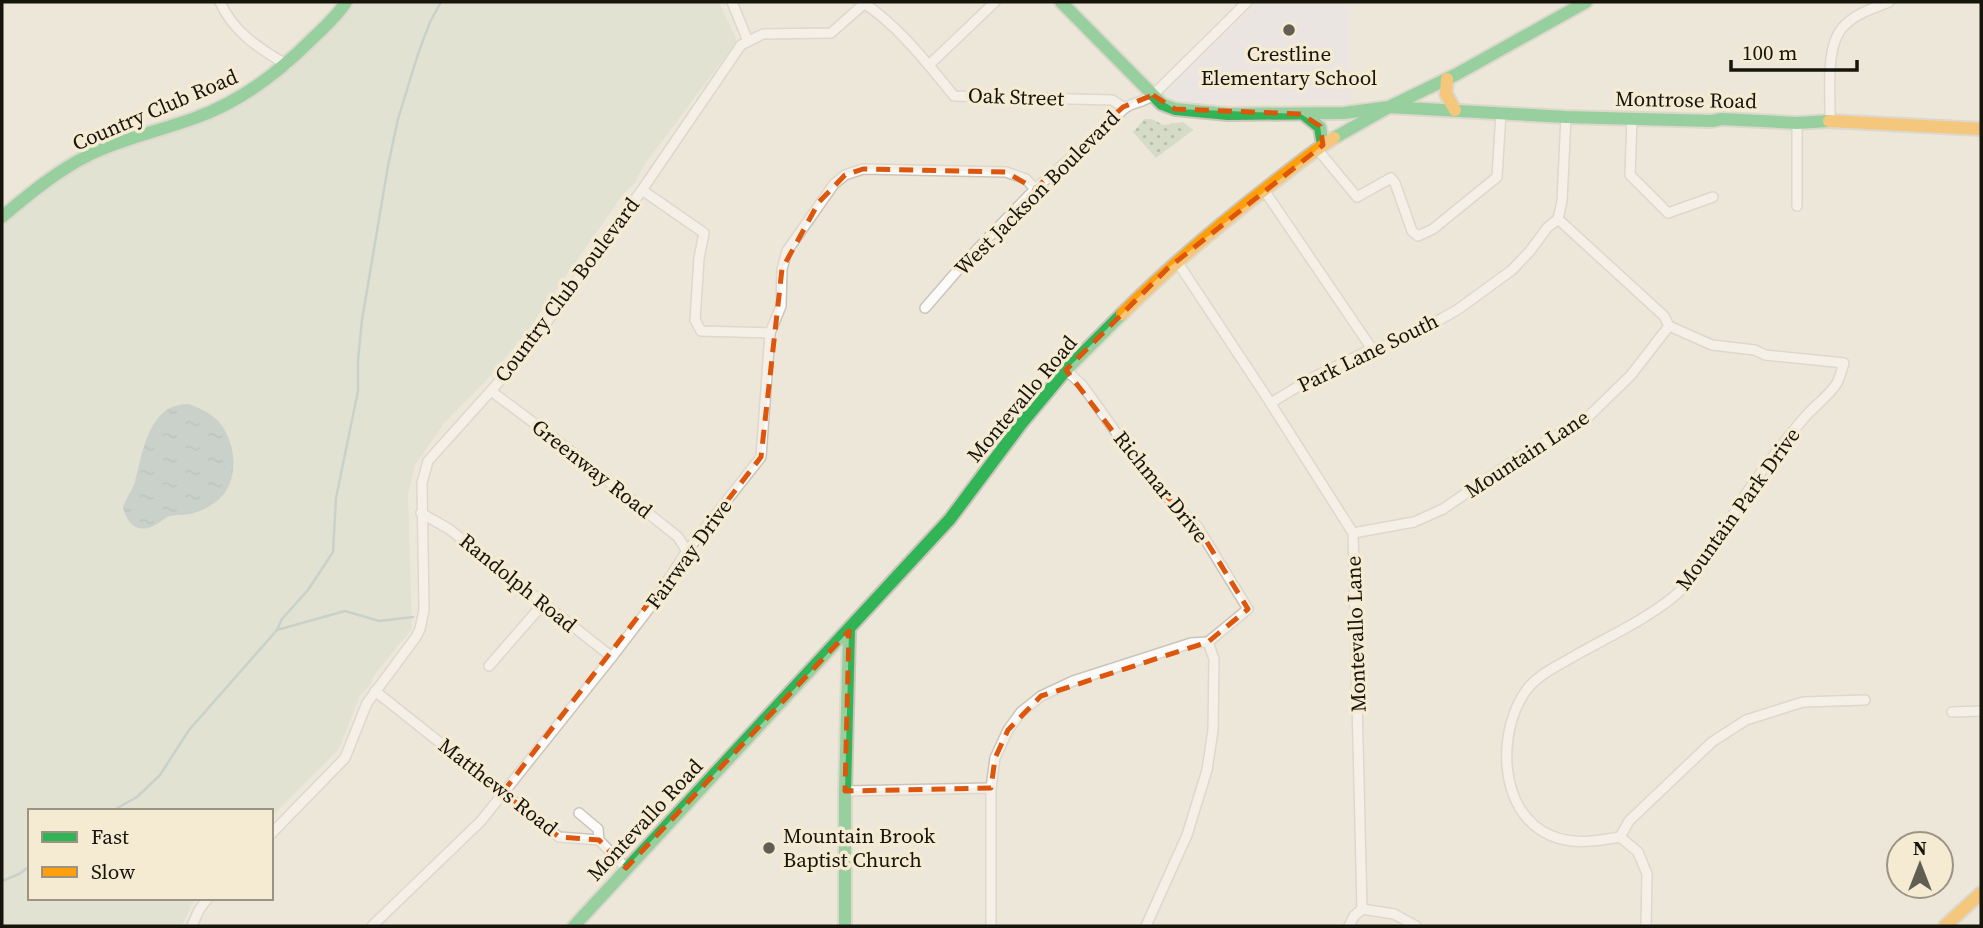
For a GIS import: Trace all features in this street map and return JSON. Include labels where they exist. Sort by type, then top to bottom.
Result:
[{"type":"main road","name":"Country Club Road","points":[[2,217],[35,188],[88,156],[130,137],[196,118],[265,83],[334,20],[346,2]]},
{"type":"main road","points":[[1060,2],[1162,104],[1175,109],[1228,114],[1343,114],[1389,107]]},
{"type":"main road","name":"Montevallo Road","points":[[574,926],[950,519],[1021,424],[1066,370],[1167,269],[1178,263],[1214,228],[1320,148],[1389,107],[1447,79],[1586,2]]},
{"type":"main road","points":[[1447,79],[1446,94],[1455,110]]},
{"type":"main road","name":"Montrose Road","points":[[1389,107],[1566,117],[1713,121],[1722,118],[1797,123],[1830,121],[1981,129]]},
{"type":"main road","points":[[1301,114],[1316,120],[1323,135],[1320,148]]},
{"type":"main road","points":[[845,926],[849,631]]},
{"type":"main road","points":[[1945,926],[1981,893]]},
{"type":"street","points":[[220,2],[242,35],[256,47],[287,65]]},
{"type":"street","points":[[732,2],[748,41],[763,34],[831,33],[863,3]]},
{"type":"street","points":[[875,10],[885,2]]},
{"type":"street","points":[[929,65],[995,2]]},
{"type":"street","name":"West Jackson Boulevard","points":[[925,309],[964,263],[1035,189],[1115,119],[1123,107],[1147,100],[1153,95],[1247,2]]},
{"type":"street","points":[[1830,121],[1831,54],[1836,38],[1843,25],[1861,13],[1889,2]]},
{"type":"street","name":"Oak Street","points":[[863,3],[875,10],[929,65],[954,96],[1112,100],[1123,107]]},
{"type":"street","name":"Country Club Boulevard","points":[[273,832],[345,758],[367,703],[416,637],[423,620],[421,513],[422,483],[428,461],[523,355],[642,190],[741,45],[748,41]]},
{"type":"street","points":[[1320,148],[1357,197],[1391,178],[1412,231],[1418,236],[1433,229],[1497,177],[1501,112]]},
{"type":"street","points":[[1558,219],[1562,201],[1566,117]]},
{"type":"street","points":[[1632,118],[1630,175],[1668,212],[1713,197]]},
{"type":"street","points":[[1797,123],[1797,205]]},
{"type":"street","name":"Fairway Drive","points":[[372,926],[481,821],[612,657],[651,606],[687,551],[761,457],[770,333],[781,306],[782,269],[787,251],[834,184],[845,175],[863,169],[1006,172],[1026,179],[1035,189]]},
{"type":"street","points":[[642,190],[704,233],[699,258],[695,320],[701,331],[770,333]]},
{"type":"street","points":[[1264,190],[1372,349]]},
{"type":"street","name":"Mountain Park Drive","points":[[1558,219],[1664,316],[1669,326],[1712,345],[1755,350],[1765,355],[1844,363],[1837,383],[1802,420],[1751,486],[1692,578],[1674,597],[1639,620],[1542,675],[1528,689],[1511,719],[1506,764],[1511,789],[1525,817],[1555,838],[1586,842],[1620,837]]},
{"type":"street","name":"Park Lane South","points":[[1271,403],[1312,378],[1372,349],[1423,329],[1457,310],[1512,270],[1547,228],[1558,219]]},
{"type":"street","name":"Montevallo Lane","points":[[1178,263],[1353,533],[1362,909]]},
{"type":"street","name":"Mountain Lane","points":[[1353,533],[1414,522],[1443,509],[1522,455],[1587,418],[1631,375],[1669,326]]},
{"type":"street","name":"Richmar Drive","points":[[1066,370],[1083,386],[1150,480],[1197,526],[1248,609],[1208,642]]},
{"type":"street","name":"Greenway Road","points":[[491,391],[678,537],[687,551]]},
{"type":"street","name":"Randolph Road","points":[[421,513],[449,529],[612,657]]},
{"type":"street","points":[[489,666],[543,604]]},
{"type":"street","points":[[991,926],[991,788],[995,758],[1008,730],[1021,712],[1041,696],[1073,681],[1191,643],[1208,642],[1214,659],[1213,730],[1207,770],[1187,835],[1146,926]]},
{"type":"street","name":"Matthews Road","points":[[375,691],[559,837],[599,840]]},
{"type":"street","points":[[1646,926],[1647,874],[1638,852],[1620,837],[1629,821],[1712,742],[1746,720],[1803,702],[1865,700]]},
{"type":"street","points":[[1952,712],[1981,711]]},
{"type":"street","points":[[845,791],[991,788]]},
{"type":"street","points":[[579,813],[598,830],[599,840],[626,868]]},
{"type":"street","points":[[192,926],[206,900]]},
{"type":"street","points":[[1349,926],[1354,916],[1362,909],[1394,914],[1416,926]]},
{"type":"highlighted area","points":[[1153,95],[1175,109],[1301,114],[1320,126],[1323,145],[1167,269],[1066,370],[1150,480],[1197,526],[1248,609],[1208,642],[1041,696],[1008,730],[995,758],[991,788],[845,791],[849,631],[626,868],[599,840],[559,837],[503,792],[761,457],[782,269],[819,202],[845,175],[863,169],[1006,172],[1035,189],[1123,107]]},
{"type":"shaded area","name":"Crestline Elementary School","points":[[1258,2],[1349,2],[1350,102],[1186,102],[1163,94]]},
{"type":"green space","points":[[351,2],[719,2],[737,41],[642,168],[635,183],[624,193],[526,333],[486,381],[445,422],[415,465],[408,495],[412,629],[360,696],[339,749],[273,815],[273,809],[28,809],[28,900],[194,900],[182,926],[2,926],[2,222],[37,191],[89,159],[223,110]]},
{"type":"green space","points":[[1144,119],[1152,119],[1163,125],[1183,122],[1193,130],[1156,158],[1133,132]]},
{"type":"water","points":[[188,404],[213,417],[226,432],[233,452],[230,484],[217,501],[205,509],[192,514],[169,516],[142,529],[129,522],[123,507],[135,482],[145,445],[156,421],[164,412],[175,406]]},
{"type":"waterway","points":[[116,809],[137,797],[160,775],[189,730],[277,630],[282,619],[308,590],[333,552],[336,498],[358,391],[362,320],[388,166],[398,119],[418,54],[441,2]]},
{"type":"waterway","points":[[277,630],[345,611],[379,621],[413,617]]},
{"type":"waterway","points":[[2,881],[28,867]]},
{"type":"traffic: fast","points":[[2,217],[33,191],[77,161],[115,144],[195,118],[242,95],[271,76],[297,53],[334,18],[346,2]]},
{"type":"traffic: fast","points":[[1061,2],[1162,104],[1175,109],[1228,114],[1344,113],[1389,107],[1566,117],[1797,123],[1829,121]]},
{"type":"traffic: fast","points":[[1334,138],[1586,2]]},
{"type":"traffic: fast","points":[[1306,116],[1320,127],[1323,145]]},
{"type":"traffic: fast","points":[[574,926],[950,519],[1021,424],[1066,370],[1122,314]]},
{"type":"traffic: fast","points":[[845,926],[849,631]]},
{"type":"traffic: slow","points":[[1447,79],[1446,94],[1455,110]]},
{"type":"traffic: slow","points":[[1829,121],[1981,129]]},
{"type":"traffic: slow","points":[[1122,314],[1158,279],[1253,198],[1334,138]]},
{"type":"traffic: slow","points":[[1945,926],[1981,893]]},
{"type":"place","name":"Crestline Elementary School","points":[[1289,30]]},
{"type":"place","name":"Mountain Brook Baptist Church","points":[[769,848]]}]
